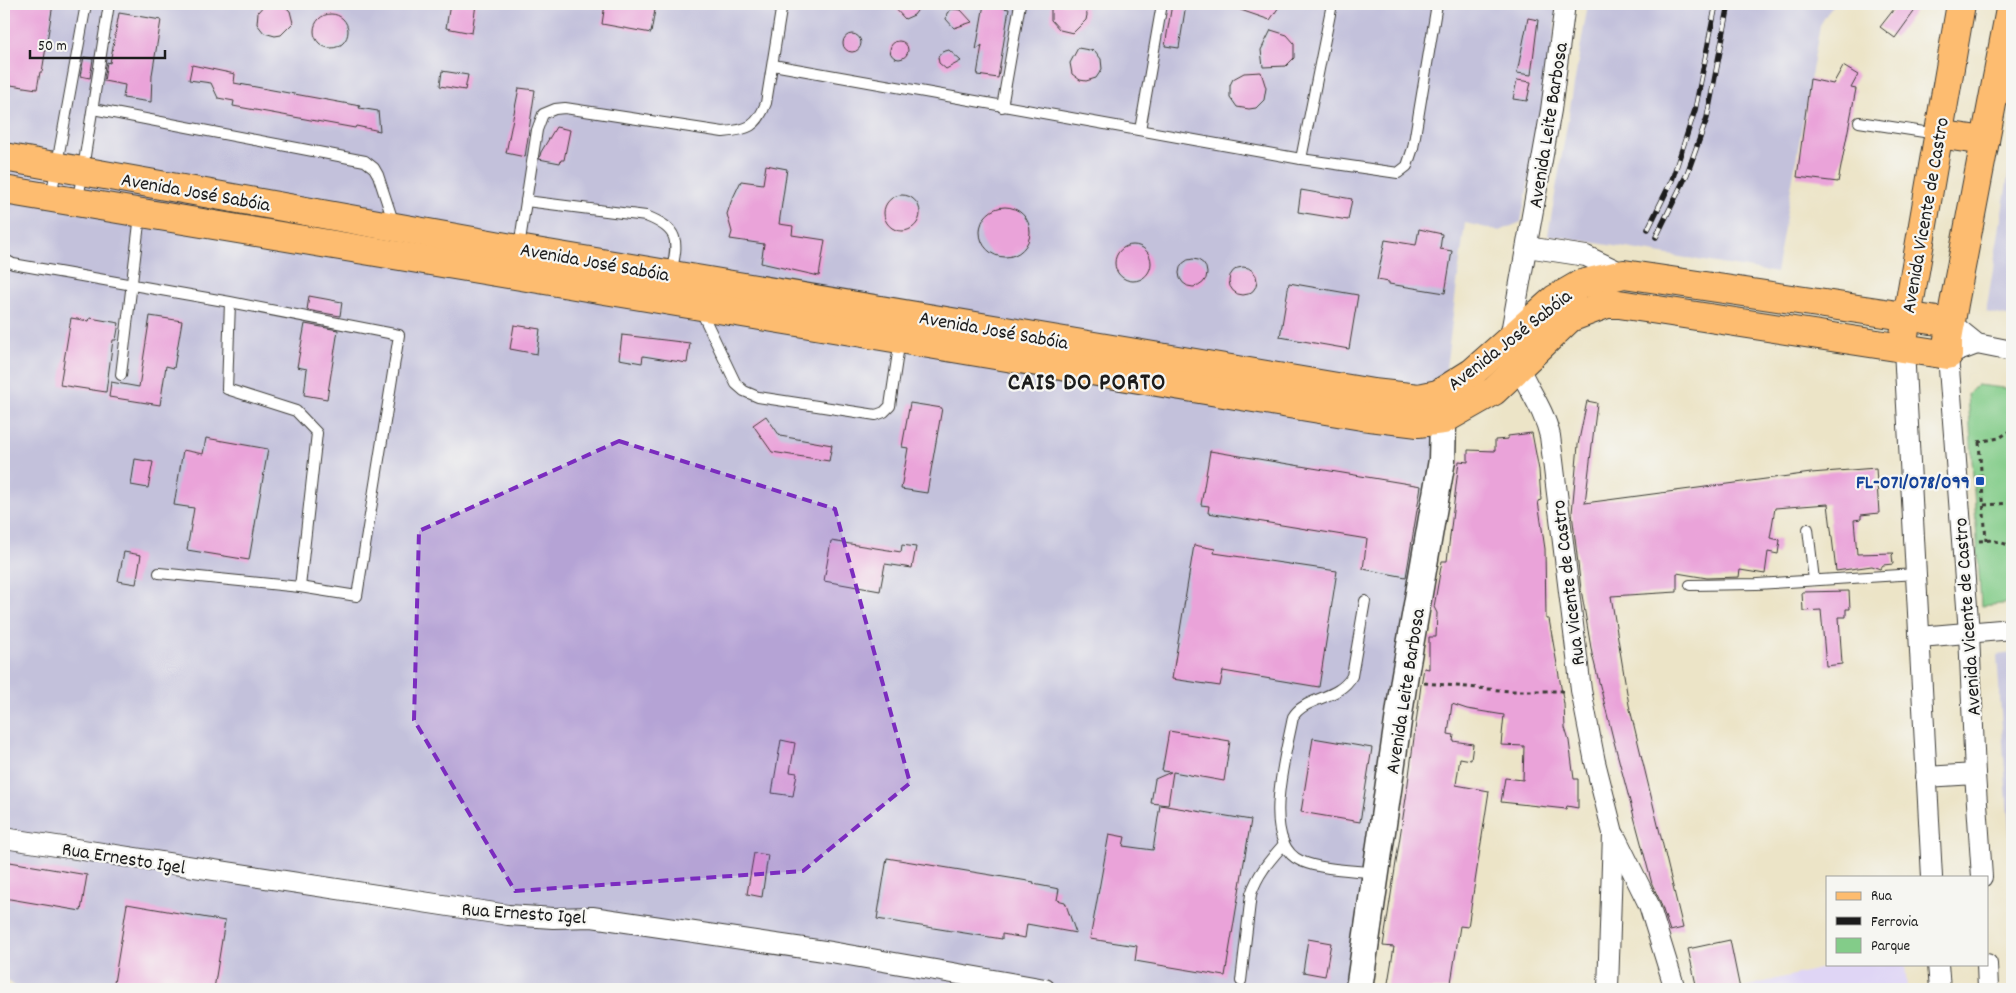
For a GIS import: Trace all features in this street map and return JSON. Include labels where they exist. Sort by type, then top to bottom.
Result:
[{"type":"main road","name":"Avenida Vicente de Castro","points":[[1904,349],[1906,316],[1961,4]]},
{"type":"main road","name":"Avenida Vicente de Castro","points":[[1948,356],[1951,323],[2011,4]]},
{"type":"main road","points":[[1938,134],[1985,141]]},
{"type":"main road","name":"Avenida José Sabóia","points":[[4,157],[395,226],[516,262],[698,306],[1362,416],[1418,423],[1441,407],[1473,372],[1561,295],[1581,284],[1624,274],[1951,323]]},
{"type":"main road","name":"Avenida José Sabóia","points":[[4,190],[140,211],[407,257],[516,262],[671,274],[1373,393],[1419,398],[1441,407],[1494,391],[1570,318],[1606,304],[1619,304],[1948,356]]},
{"type":"street","name":"Avenida Leite Barbosa","points":[[1510,338],[1551,110],[1565,4]]},
{"type":"street","points":[[1527,247],[1586,256],[1624,274]]},
{"type":"street","points":[[1951,323],[1977,344],[2012,351]]},
{"type":"street","name":"Rua Vicente de Castro","points":[[1510,338],[1512,355],[1518,370],[1543,412],[1550,436],[1581,690],[1594,762],[1613,833],[1649,905],[1675,989]]},
{"type":"street","points":[[1948,356],[1977,344]]},
{"type":"street","name":"Avenida Vicente de Castro","points":[[1904,349],[1932,876]]},
{"type":"street","name":"Avenida Vicente de Castro","points":[[1948,356],[1969,633],[1974,774],[1982,876]]},
{"type":"street","name":"Avenida Leite Barbosa","points":[[1359,989],[1404,680],[1442,460],[1441,407]]},
{"type":"street","points":[[1920,637],[2012,629]]},
{"type":"street","points":[[1926,776],[1974,774]]},
{"type":"street","name":"Rua Vicente de Castro","points":[[1608,989],[1613,833]]},
{"type":"street","name":"Rua Ernesto Igel","points":[[4,838],[508,916],[592,917],[831,952],[1045,989]]},
{"type":"street","points":[[1938,966],[1940,989]]},
{"type":"street","points":[[1987,966],[1988,989]]},
{"type":"lane","points":[[51,197],[86,4]]},
{"type":"lane","points":[[78,201],[109,4]]},
{"type":"lane","points":[[516,262],[537,130],[543,114],[555,109],[565,108],[723,132],[741,130],[752,126],[760,118],[766,103],[782,4]]},
{"type":"lane","points":[[1002,107],[1020,4]]},
{"type":"lane","points":[[1140,130],[1162,4]]},
{"type":"lane","points":[[1301,159],[1332,4]]},
{"type":"lane","points":[[773,65],[1301,159],[1387,173],[1398,173],[1404,170],[1411,159],[1434,4]]},
{"type":"lane","points":[[93,109],[366,162],[374,168],[378,175],[407,257]]},
{"type":"lane","points":[[1859,122],[1938,134]]},
{"type":"lane","points":[[526,200],[646,216],[661,222],[670,230],[676,240],[677,250],[671,274]]},
{"type":"lane","points":[[121,375],[140,211]]},
{"type":"lane","points":[[4,258],[13,264],[230,302],[399,335],[357,596],[300,587],[159,573]]},
{"type":"lane","points":[[230,302],[227,389],[296,411],[317,433],[300,587]]},
{"type":"lane","points":[[698,306],[736,384],[744,391],[758,397],[876,415],[884,412],[890,406],[900,340]]},
{"type":"lane","points":[[1808,529],[1814,580]]},
{"type":"lane","points":[[1690,585],[1916,574]]},
{"type":"lane","points":[[1365,601],[1352,676],[1348,684],[1341,690],[1300,710],[1293,717],[1278,806],[1280,834],[1284,844],[1299,860],[1310,864],[1377,873]]},
{"type":"lane","points":[[1241,981],[1253,888],[1261,870],[1284,844]]},
{"type":"path","points":[[1972,442],[1999,438],[2012,430]]},
{"type":"path","points":[[1979,442],[1986,541]]},
{"type":"path","points":[[1984,504],[2012,503]]},
{"type":"path","points":[[1978,541],[2012,546]]},
{"type":"path","points":[[1404,680],[1510,692],[1581,690]]},
{"type":"highlighted area","points":[[619,441],[835,509],[910,783],[803,871],[515,891],[414,720],[419,531]]},
{"type":"shaded area","points":[[4,4],[1557,4],[1552,59],[1521,222],[1500,231],[1465,223],[1365,989],[18,989],[4,977]]},
{"type":"shaded area","points":[[1588,4],[1833,4],[1820,25],[1776,273],[1548,235]]},
{"type":"shaded area","points":[[2012,151],[2012,317],[1986,312]]},
{"type":"shaded area","points":[[2012,653],[2012,874],[1997,655]]},
{"type":"shaded area","points":[[1832,966],[1905,966],[1907,989],[1735,989]]},
{"type":"green space","points":[[1977,385],[2012,389],[2012,603],[1981,606],[1968,394]]},
{"type":"building","points":[[4,4],[53,4],[42,72],[40,72],[37,89],[4,84]]},
{"type":"building","points":[[265,4],[282,4],[290,11],[293,23],[281,35],[275,36],[264,33],[257,24],[258,12]]},
{"type":"building","points":[[450,4],[476,4],[472,33],[446,28]]},
{"type":"building","points":[[605,4],[656,4],[651,33],[602,24]]},
{"type":"building","points":[[891,4],[922,4],[914,15],[905,19]]},
{"type":"building","points":[[984,4],[1009,9],[998,78],[977,75],[982,45],[976,50]]},
{"type":"building","points":[[1051,4],[1085,4],[1086,20],[1073,33],[1060,30],[1051,20]]},
{"type":"building","points":[[1172,4],[1186,4],[1179,48],[1165,46]]},
{"type":"building","points":[[1230,4],[1281,4],[1270,20],[1229,6]]},
{"type":"building","points":[[1898,4],[1907,4],[1916,9],[1895,38],[1880,27]]},
{"type":"building","points":[[952,9],[961,10],[972,22],[954,28],[946,19],[947,13]]},
{"type":"building","points":[[119,13],[161,20],[152,75],[151,102],[123,98],[125,85],[104,81],[107,62],[110,63]]},
{"type":"building","points":[[331,14],[338,15],[343,19],[347,24],[347,38],[343,43],[338,47],[331,48],[324,47],[319,43],[315,38],[314,31],[315,24],[319,19],[324,15]]},
{"type":"building","points":[[1528,18],[1538,20],[1531,75],[1517,73]]},
{"type":"building","points":[[1271,30],[1287,35],[1294,43],[1294,58],[1286,66],[1263,67],[1261,50]]},
{"type":"building","points":[[848,34],[856,34],[861,39],[859,50],[848,52],[843,47],[843,39]]},
{"type":"building","points":[[895,41],[903,41],[908,46],[906,57],[895,59],[890,54],[890,46]]},
{"type":"building","points":[[1078,48],[1095,51],[1101,59],[1102,69],[1096,78],[1086,81],[1080,80],[1072,74],[1070,63]]},
{"type":"building","points":[[949,50],[961,61],[946,69],[939,63],[938,57],[942,52]]},
{"type":"building","points":[[84,57],[93,59],[90,78],[80,76]]},
{"type":"building","points":[[192,65],[235,74],[234,83],[378,111],[380,131],[233,106],[234,101],[218,98],[211,83],[189,80]]},
{"type":"building","points":[[1843,66],[1858,75],[1851,88],[1856,89],[1838,182],[1797,177],[1810,79],[1833,84]]},
{"type":"building","points":[[442,71],[468,75],[465,90],[440,86]]},
{"type":"building","points":[[1261,72],[1266,88],[1264,100],[1256,108],[1237,107],[1230,97],[1230,85],[1233,79],[1244,73]]},
{"type":"building","points":[[1517,80],[1531,82],[1527,101],[1513,99]]},
{"type":"building","points":[[519,88],[535,90],[525,157],[506,153]]},
{"type":"building","points":[[556,127],[570,130],[564,160],[561,160],[560,163],[539,159],[541,152]]},
{"type":"building","points":[[766,165],[787,169],[779,224],[793,226],[792,235],[825,240],[819,276],[761,263],[764,244],[730,239],[732,232],[727,214],[741,181],[763,184]]},
{"type":"building","points":[[1301,190],[1352,199],[1348,220],[1298,212]]},
{"type":"building","points":[[902,195],[909,196],[915,200],[919,206],[919,220],[915,226],[909,230],[902,231],[895,230],[889,226],[885,220],[884,213],[885,206],[889,200],[895,196]]},
{"type":"building","points":[[1000,207],[1010,207],[1023,214],[1030,227],[1030,237],[1023,250],[1010,257],[1000,257],[991,253],[984,246],[980,237],[980,227],[984,218],[991,211]]},
{"type":"building","points":[[1419,229],[1442,234],[1440,249],[1452,251],[1445,293],[1389,284],[1389,282],[1377,280],[1385,240],[1416,245]]},
{"type":"building","points":[[1133,245],[1140,246],[1146,250],[1150,256],[1150,270],[1146,276],[1140,280],[1133,281],[1126,280],[1120,276],[1116,270],[1115,263],[1116,256],[1120,250],[1126,246]]},
{"type":"building","points":[[1193,259],[1203,263],[1207,273],[1203,283],[1193,287],[1183,283],[1179,273],[1183,263]]},
{"type":"building","points":[[1243,267],[1253,271],[1257,281],[1253,291],[1243,295],[1233,291],[1229,281],[1233,271]]},
{"type":"building","points":[[1289,283],[1358,295],[1349,349],[1280,337]]},
{"type":"building","points":[[309,296],[342,302],[340,316],[307,310]]},
{"type":"building","points":[[150,316],[182,321],[174,368],[166,366],[160,405],[109,397],[111,382],[139,387]]},
{"type":"building","points":[[71,318],[89,321],[90,318],[119,323],[116,340],[113,340],[106,392],[60,385]]},
{"type":"building","points":[[305,324],[338,330],[327,399],[304,395],[307,369],[297,367]]},
{"type":"building","points":[[514,325],[540,329],[537,354],[510,349]]},
{"type":"building","points":[[622,335],[690,343],[687,363],[643,356],[642,363],[619,359]]},
{"type":"building","points":[[1587,401],[1597,403],[1585,503],[1811,473],[1876,468],[1879,513],[1861,515],[1861,519],[1854,520],[1857,554],[1894,553],[1892,555],[1893,564],[1883,565],[1880,569],[1872,566],[1836,571],[1828,504],[1775,508],[1770,538],[1780,540],[1778,554],[1768,552],[1765,574],[1740,570],[1739,577],[1707,578],[1677,573],[1677,592],[1611,596],[1629,705],[1683,928],[1670,931],[1652,884],[1613,738],[1592,654],[1581,589],[1572,513],[1578,445]]},
{"type":"building","points":[[910,403],[942,408],[927,493],[901,489],[908,448],[902,447]]},
{"type":"building","points":[[766,416],[780,436],[832,445],[829,461],[772,452],[753,425]]},
{"type":"building","points":[[1532,433],[1539,470],[1541,500],[1538,501],[1545,549],[1546,619],[1549,619],[1564,704],[1565,728],[1569,741],[1574,779],[1578,779],[1578,808],[1567,806],[1566,809],[1501,802],[1505,778],[1523,780],[1524,746],[1501,745],[1504,715],[1467,709],[1452,704],[1448,734],[1454,735],[1453,741],[1473,744],[1471,760],[1460,758],[1456,785],[1489,791],[1468,927],[1460,926],[1450,989],[1387,989],[1394,947],[1383,946],[1421,685],[1424,668],[1429,669],[1429,637],[1436,637],[1437,613],[1434,607],[1442,561],[1447,561],[1459,461],[1468,462],[1468,450],[1495,451],[1495,440],[1508,439],[1508,436]]},
{"type":"building","points":[[206,438],[268,449],[249,560],[187,550],[194,508],[174,505],[183,450],[203,454]]},
{"type":"building","points":[[1210,451],[1421,486],[1406,577],[1363,569],[1367,539],[1208,513],[1209,506],[1201,505]]},
{"type":"building","points":[[135,459],[153,462],[148,488],[131,485]]},
{"type":"building","points":[[831,541],[901,552],[902,545],[916,547],[912,568],[885,564],[880,591],[824,581]]},
{"type":"building","points":[[1194,545],[1215,549],[1214,553],[1337,571],[1319,687],[1223,671],[1220,686],[1172,679]]},
{"type":"building","points":[[124,552],[141,555],[136,584],[118,581]]},
{"type":"building","points":[[1849,591],[1850,609],[1846,609],[1846,617],[1839,617],[1842,664],[1826,666],[1821,610],[1803,611],[1802,592]]},
{"type":"building","points":[[1169,731],[1230,741],[1224,781],[1173,772],[1168,805],[1151,803],[1155,779],[1171,772],[1162,771]]},
{"type":"building","points":[[1313,738],[1372,748],[1360,822],[1301,812]]},
{"type":"building","points":[[781,740],[795,743],[790,772],[797,773],[793,796],[772,793]]},
{"type":"building","points":[[1160,805],[1251,820],[1225,976],[1135,961],[1137,946],[1090,939],[1109,834],[1125,837],[1123,846],[1153,850]]},
{"type":"building","points":[[754,853],[768,855],[762,897],[747,894]]},
{"type":"building","points":[[887,858],[1034,882],[1033,884],[1059,889],[1057,900],[1065,902],[1076,933],[1027,924],[1025,938],[1002,934],[1002,939],[877,919]]},
{"type":"building","points":[[4,861],[87,875],[81,911],[4,898]]},
{"type":"building","points":[[127,904],[225,921],[214,989],[113,989]]},
{"type":"building","points":[[1308,939],[1331,943],[1325,976],[1303,972]]},
{"type":"building","points":[[1730,940],[1740,989],[1697,989],[1688,949]]},
{"type":"railway","points":[[1648,229],[1672,180],[1695,110],[1716,4]]},
{"type":"railway","points":[[1656,237],[1687,174],[1707,118],[1729,4]]},
{"type":"place","name":"FL-071/078/099","points":[[1980,481]]},
{"type":"district","name":"CAIS DO PORTO","points":[[1087,380]]}]
